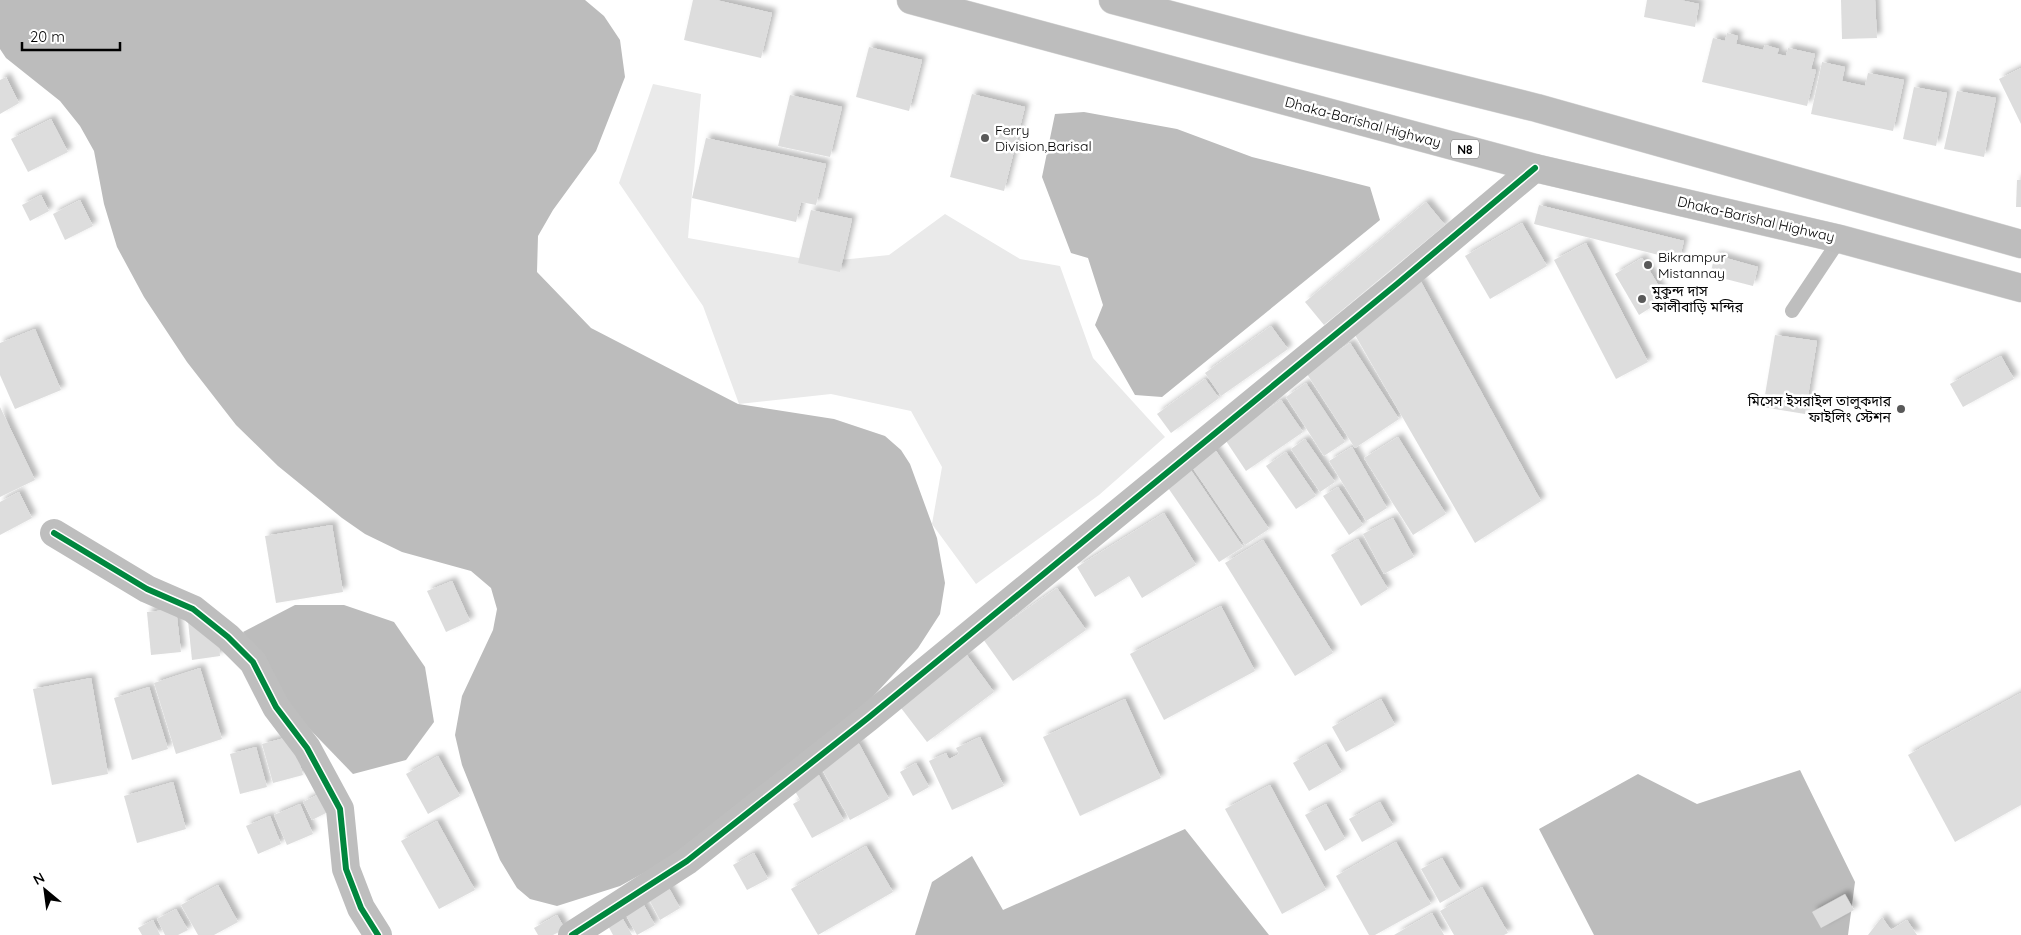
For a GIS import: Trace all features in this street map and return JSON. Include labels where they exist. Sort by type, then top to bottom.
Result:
[{"type":"highway","name":"Dhaka-Barishal Highway","points":[[911,0],[1535,168],[1840,239],[2021,288]]},
{"type":"highway","points":[[1113,0],[1291,47],[1537,108],[2021,244]]},
{"type":"street","points":[[585,931],[687,861],[868,718],[1397,284],[1535,168]]},
{"type":"street","points":[[54,533],[147,589],[193,609],[228,637],[253,662],[276,707],[306,748],[340,809],[346,869],[361,908],[378,935]]},
{"type":"lane","points":[[1792,311],[1840,239]]},
{"type":"shaded area","points":[[0,0],[585,0],[604,16],[620,40],[625,77],[596,151],[553,210],[538,236],[537,272],[591,328],[738,404],[834,419],[885,436],[901,450],[910,464],[937,538],[945,583],[940,614],[918,648],[866,704],[671,858],[620,886],[557,906],[530,899],[517,888],[500,860],[462,765],[455,735],[462,696],[493,630],[497,609],[491,588],[471,571],[402,552],[365,534],[342,518],[278,466],[236,425],[187,362],[144,297],[117,247],[104,204],[94,151],[80,126],[60,101],[6,58],[0,49]]},
{"type":"shaded area","points":[[653,84],[701,94],[688,238],[821,262],[889,255],[945,214],[1020,259],[1060,266],[1093,358],[1165,437],[1099,495],[976,584],[932,524],[942,467],[911,411],[831,394],[739,404],[703,306],[619,183]]},
{"type":"shaded area","points":[[1084,112],[1177,129],[1252,157],[1370,187],[1380,220],[1162,397],[1135,395],[1095,325],[1103,305],[1088,258],[1071,253],[1042,177],[1055,114]]},
{"type":"shaded area","points":[[295,605],[344,605],[394,622],[425,667],[434,722],[406,760],[353,774],[295,714],[243,632]]},
{"type":"shaded area","points":[[1800,770],[1855,882],[1848,935],[1594,935],[1539,829],[1638,774],[1697,804]]},
{"type":"shaded area","points":[[1185,829],[1269,935],[915,935],[932,882],[972,856],[1003,910]]},
{"type":"building","points":[[693,0],[716,0],[772,13],[761,58],[684,40]]},
{"type":"building","points":[[1647,0],[1680,0],[1699,4],[1695,27],[1644,17]]},
{"type":"building","points":[[1841,0],[1875,0],[1877,38],[1842,39]]},
{"type":"building","points":[[1727,33],[1738,36],[1736,44],[1763,50],[1765,45],[1779,49],[1777,54],[1786,56],[1788,48],[1815,54],[1811,69],[1816,70],[1807,106],[1702,82],[1713,38],[1725,41]]},
{"type":"building","points":[[869,47],[922,60],[909,111],[856,97]]},
{"type":"building","points":[[1822,62],[1845,67],[1842,81],[1865,86],[1868,73],[1904,80],[1893,131],[1811,114]]},
{"type":"building","points":[[2021,68],[2021,124],[1999,79]]},
{"type":"building","points":[[6,77],[19,103],[0,114],[0,80]]},
{"type":"building","points":[[1914,87],[1947,93],[1936,146],[1903,139]]},
{"type":"building","points":[[1957,91],[1996,98],[1984,157],[1944,149]]},
{"type":"building","points":[[972,94],[1025,107],[1004,191],[950,177]]},
{"type":"building","points":[[790,95],[842,107],[830,157],[778,146]]},
{"type":"building","points":[[51,119],[68,152],[28,172],[11,139]]},
{"type":"building","points":[[706,138],[826,164],[816,205],[801,202],[796,222],[692,198]]},
{"type":"building","points":[[2017,180],[2021,180],[2021,207],[2016,207]]},
{"type":"building","points":[[41,195],[49,211],[30,221],[22,205]]},
{"type":"building","points":[[80,200],[93,226],[65,240],[53,214]]},
{"type":"building","points":[[1426,202],[1445,225],[1324,325],[1305,302]]},
{"type":"building","points":[[1539,205],[1684,241],[1679,260],[1534,224]]},
{"type":"building","points":[[811,210],[852,219],[840,272],[798,263]]},
{"type":"building","points":[[1522,223],[1547,266],[1490,299],[1465,256]]},
{"type":"building","points":[[1586,243],[1648,362],[1616,379],[1554,260]]},
{"type":"building","points":[[1715,255],[1758,267],[1753,286],[1710,275]]},
{"type":"building","points":[[1642,258],[1666,298],[1639,315],[1615,274]]},
{"type":"building","points":[[1420,280],[1541,501],[1475,543],[1351,328]]},
{"type":"building","points":[[1271,326],[1288,349],[1221,396],[1205,373]]},
{"type":"building","points":[[35,329],[61,390],[15,409],[0,375],[0,343]]},
{"type":"building","points":[[1775,335],[1817,341],[1805,414],[1763,407]]},
{"type":"building","points":[[1350,343],[1399,419],[1355,448],[1305,371]]},
{"type":"building","points":[[2001,356],[2014,379],[1963,407],[1950,384]]},
{"type":"building","points":[[1205,379],[1219,398],[1171,433],[1157,414]]},
{"type":"building","points":[[1306,383],[1345,442],[1324,456],[1286,397]]},
{"type":"building","points":[[1281,400],[1303,432],[1246,471],[1224,438]]},
{"type":"building","points":[[0,407],[35,480],[0,497]]},
{"type":"building","points":[[1398,437],[1446,514],[1413,535],[1364,458]]},
{"type":"building","points":[[1305,439],[1335,482],[1320,492],[1291,449]]},
{"type":"building","points":[[1212,445],[1269,529],[1245,545],[1188,461]]},
{"type":"building","points":[[1352,447],[1387,508],[1366,521],[1329,461]]},
{"type":"building","points":[[1286,452],[1316,496],[1296,509],[1266,466]]},
{"type":"building","points":[[1186,463],[1243,547],[1219,562],[1162,479]]},
{"type":"building","points":[[1338,487],[1363,525],[1349,535],[1323,496]]},
{"type":"building","points":[[19,492],[32,518],[0,535],[0,502]]},
{"type":"building","points":[[1164,513],[1196,565],[1142,598],[1129,576],[1095,597],[1077,567]]},
{"type":"building","points":[[1393,518],[1414,557],[1384,574],[1363,534]]},
{"type":"building","points":[[332,525],[343,592],[276,603],[265,536]]},
{"type":"building","points":[[1358,539],[1388,589],[1361,606],[1331,555]]},
{"type":"building","points":[[1263,540],[1333,653],[1295,676],[1225,563]]},
{"type":"building","points":[[452,581],[470,621],[446,632],[427,591]]},
{"type":"building","points":[[1057,588],[1086,630],[1013,681],[983,639]]},
{"type":"building","points":[[1221,606],[1255,671],[1164,720],[1130,654]]},
{"type":"building","points":[[176,609],[181,652],[151,655],[147,612]]},
{"type":"building","points":[[188,621],[219,637],[220,656],[192,660]]},
{"type":"building","points":[[966,654],[994,692],[927,742],[898,704]]},
{"type":"building","points":[[200,668],[222,739],[176,754],[154,683]]},
{"type":"building","points":[[91,678],[108,774],[52,785],[33,689]]},
{"type":"building","points":[[149,687],[168,749],[132,760],[114,698]]},
{"type":"building","points":[[2021,693],[2021,805],[1955,842],[1908,755]]},
{"type":"building","points":[[1125,699],[1161,778],[1080,816],[1043,737]]},
{"type":"building","points":[[1381,699],[1395,725],[1346,752],[1332,727]]},
{"type":"building","points":[[292,736],[303,775],[273,783],[262,744]]},
{"type":"building","points":[[980,737],[1004,786],[952,810],[929,761],[946,753],[949,759],[959,754],[956,748]]},
{"type":"building","points":[[858,742],[889,799],[850,820],[819,764]]},
{"type":"building","points":[[1326,744],[1342,772],[1309,791],[1293,763]]},
{"type":"building","points":[[256,747],[267,787],[240,794],[230,754]]},
{"type":"building","points":[[438,756],[460,796],[428,814],[406,774]]},
{"type":"building","points":[[916,763],[929,787],[913,796],[900,772]]},
{"type":"building","points":[[816,770],[844,821],[812,838],[793,804],[800,800],[791,784]]},
{"type":"building","points":[[173,782],[186,829],[137,843],[124,796]]},
{"type":"building","points":[[1270,785],[1326,890],[1282,914],[1225,809]]},
{"type":"building","points":[[319,794],[328,812],[312,820],[303,802]]},
{"type":"building","points":[[1380,802],[1393,825],[1362,842],[1349,819]]},
{"type":"building","points":[[300,804],[313,834],[287,845],[274,815]]},
{"type":"building","points":[[1326,804],[1345,839],[1325,851],[1305,815]]},
{"type":"building","points":[[270,816],[281,844],[258,854],[246,826]]},
{"type":"building","points":[[437,821],[475,890],[439,909],[401,841]]},
{"type":"building","points":[[1396,842],[1431,904],[1375,935],[1369,935],[1336,876]]},
{"type":"building","points":[[866,846],[893,892],[818,935],[791,889]]},
{"type":"building","points":[[754,853],[768,879],[747,890],[733,865]]},
{"type":"building","points":[[1442,858],[1461,891],[1440,903],[1421,869]]},
{"type":"building","points":[[665,881],[680,908],[660,920],[645,892]]},
{"type":"building","points":[[218,885],[238,922],[214,935],[198,935],[181,905]]},
{"type":"building","points":[[1482,887],[1508,933],[1504,935],[1454,935],[1440,911]]},
{"type":"building","points":[[1845,894],[1854,910],[1821,928],[1812,912]]},
{"type":"building","points":[[641,900],[655,925],[637,935],[623,910]]},
{"type":"building","points":[[176,909],[188,930],[178,935],[165,935],[157,919]]},
{"type":"building","points":[[1432,913],[1444,935],[1394,935]]},
{"type":"building","points":[[620,914],[632,935],[613,935],[606,922]]},
{"type":"building","points":[[557,915],[565,929],[553,935],[538,935],[534,928]]},
{"type":"building","points":[[1882,917],[1891,930],[1907,920],[1917,935],[1868,935]]},
{"type":"building","points":[[153,920],[160,935],[142,935],[138,928]]},
{"type":"cycle path","points":[[572,935],[687,861],[868,718],[1397,284],[1535,168]]},
{"type":"cycle path","points":[[54,533],[147,589],[193,609],[228,637],[253,662],[276,707],[307,748],[340,809],[346,869],[361,908],[378,935]]},
{"type":"place","name":"Ferry Division,Barisal","points":[[985,138]]},
{"type":"place","name":"Bikrampur Mistannay","points":[[1648,265]]},
{"type":"place","name":"মুকুন্দ দাস কালীবাড়ি মন্দির","points":[[1642,299]]},
{"type":"place","name":"মিসেস ইসরাইল তালুকদার ফাইলিং স্টেশন","points":[[1901,409]]}]
